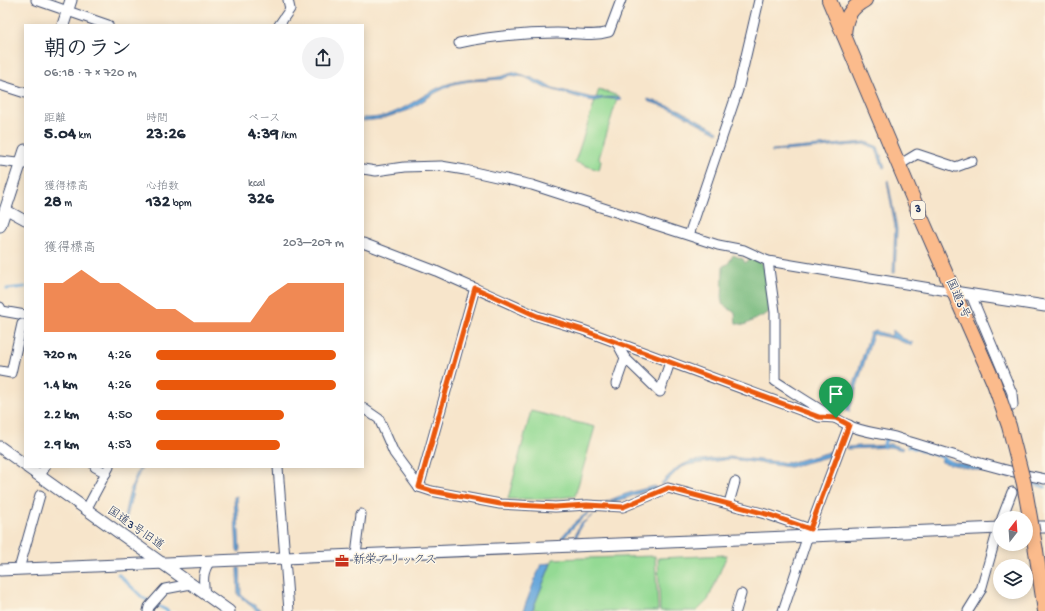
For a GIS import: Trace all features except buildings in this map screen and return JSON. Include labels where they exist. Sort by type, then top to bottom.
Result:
[{"type":"highway","name":"国道3号","points":[[829,0],[994,383],[1009,426],[1024,484],[1045,611]]},
{"type":"highway","points":[[844,36],[844,25],[849,13],[854,6],[865,0]]},
{"type":"street","points":[[36,0],[69,5],[106,24]]},
{"type":"street","points":[[280,24],[290,9],[288,0]]},
{"type":"street","points":[[459,43],[488,36],[509,34],[558,33],[598,35],[609,32],[620,0]]},
{"type":"street","points":[[689,235],[738,90],[759,0]]},
{"type":"street","points":[[63,24],[69,5]]},
{"type":"street","points":[[0,85],[24,93]]},
{"type":"street","points":[[899,165],[917,154],[956,167],[972,161]]},
{"type":"street","points":[[0,161],[23,163],[0,226]]},
{"type":"street","points":[[364,169],[376,171],[404,167],[441,166],[465,170],[532,185],[718,245],[744,250],[768,261],[1045,306]]},
{"type":"street","points":[[5,209],[24,219]]},
{"type":"street","points":[[364,242],[475,288],[537,316],[583,330],[819,417],[836,418]]},
{"type":"street","points":[[768,261],[776,312],[775,381],[815,407],[849,425],[872,433],[894,437],[963,459],[1045,479]]},
{"type":"street","points":[[419,487],[475,288]]},
{"type":"street","points":[[971,295],[1012,393],[1013,405]]},
{"type":"street","points":[[0,307],[2,311],[24,319],[22,342],[11,373],[0,371]]},
{"type":"street","points":[[617,343],[625,358],[660,392],[670,362]]},
{"type":"street","points":[[616,384],[625,358]]},
{"type":"street","points":[[364,409],[379,419],[394,453],[419,487],[432,491],[500,504],[623,507],[668,488],[729,503],[794,522],[809,533]]},
{"type":"street","points":[[783,611],[809,533],[849,425]]},
{"type":"street","name":"国道3号旧道","points":[[0,447],[24,465]]},
{"type":"street","name":"国道3号旧道","points":[[32,468],[43,472],[86,510],[205,594],[216,607],[229,611]]},
{"type":"street","points":[[278,468],[289,611]]},
{"type":"street","points":[[86,510],[108,470]]},
{"type":"street","points":[[729,503],[735,482]]},
{"type":"street","points":[[1005,511],[1012,492]]},
{"type":"street","points":[[19,569],[40,495]]},
{"type":"street","points":[[356,554],[361,514]]},
{"type":"street","points":[[0,570],[993,524]]},
{"type":"street","points":[[1033,527],[1045,527]]},
{"type":"street","points":[[968,611],[981,590],[993,548]]},
{"type":"street","points":[[205,594],[203,577],[205,568],[210,561]]},
{"type":"street","points":[[148,611],[149,607],[165,589],[191,584]]},
{"type":"street","points":[[736,611],[741,594]]},
{"type":"green space","points":[[599,89],[618,96],[599,158],[601,161],[599,170],[575,162]]},
{"type":"green space","points":[[733,255],[743,259],[745,263],[752,257],[762,263],[770,283],[770,304],[768,313],[744,325],[736,323],[735,313],[722,304],[723,266],[728,264]]},
{"type":"green space","points":[[531,411],[595,427],[575,496],[549,499],[508,499]]},
{"type":"green space","points":[[727,555],[708,600],[697,611],[660,611],[658,558]]},
{"type":"green space","points":[[655,556],[658,611],[540,611],[533,609],[553,559]]},
{"type":"water","points":[[514,72],[532,78],[553,88],[592,98],[620,97],[620,100],[606,98],[594,101],[588,100],[543,87],[525,77],[511,75],[502,79],[470,81],[453,84],[435,93],[409,110],[381,119],[364,121],[364,118],[375,118],[397,111],[445,85],[465,80],[505,76]]},
{"type":"water","points":[[648,99],[680,110],[718,131],[717,133],[674,110],[648,101]]},
{"type":"water","points":[[866,142],[878,147],[885,167],[883,168],[876,149],[866,144],[772,152],[772,150]]},
{"type":"water","points":[[888,180],[897,229],[895,273],[893,273],[895,227]]},
{"type":"water","points":[[893,330],[902,338],[913,343],[912,346],[896,339],[873,334],[849,412],[846,411],[870,333],[876,331],[891,336]]},
{"type":"water","points":[[890,444],[903,448],[903,450],[890,447],[847,449],[848,447]]},
{"type":"water","points":[[830,452],[830,456],[790,467],[730,459],[688,465],[680,468],[663,485],[661,483],[678,467],[691,461],[729,457],[789,463]]},
{"type":"water","points":[[942,459],[1011,476],[1010,478],[941,462]]},
{"type":"water","points":[[140,468],[142,468],[135,483],[125,525],[123,525],[129,495]]},
{"type":"water","points":[[655,486],[656,488],[616,502],[598,512],[617,499],[609,501],[594,509],[580,520],[563,539],[561,538],[581,517],[603,503],[627,494]]},
{"type":"water","points":[[237,496],[240,552],[237,551],[234,497]]},
{"type":"water","points":[[593,515],[581,527],[576,540],[574,539],[579,525]]},
{"type":"water","points":[[551,563],[532,611],[523,611],[541,564]]},
{"type":"water","points":[[237,568],[240,568],[241,595],[262,611],[257,611],[238,595]]},
{"type":"waterway","points":[[7,289],[24,287]]},
{"type":"waterway","points":[[884,447],[885,439],[887,440]]},
{"type":"waterway","points":[[908,446],[942,457],[951,463]]},
{"type":"waterway","points":[[1029,482],[1045,487]]},
{"type":"waterway","points":[[118,574],[143,598],[168,611]]},
{"type":"place","name":"新栄アリックス","points":[[342,561]]},
{"type":"route","points":[[475,288],[537,316],[583,330],[819,417],[836,418],[849,425],[810,529],[794,522],[729,503],[668,488],[623,507],[587,505],[555,507],[500,504],[454,496],[419,487],[461,333],[475,288]]}]
